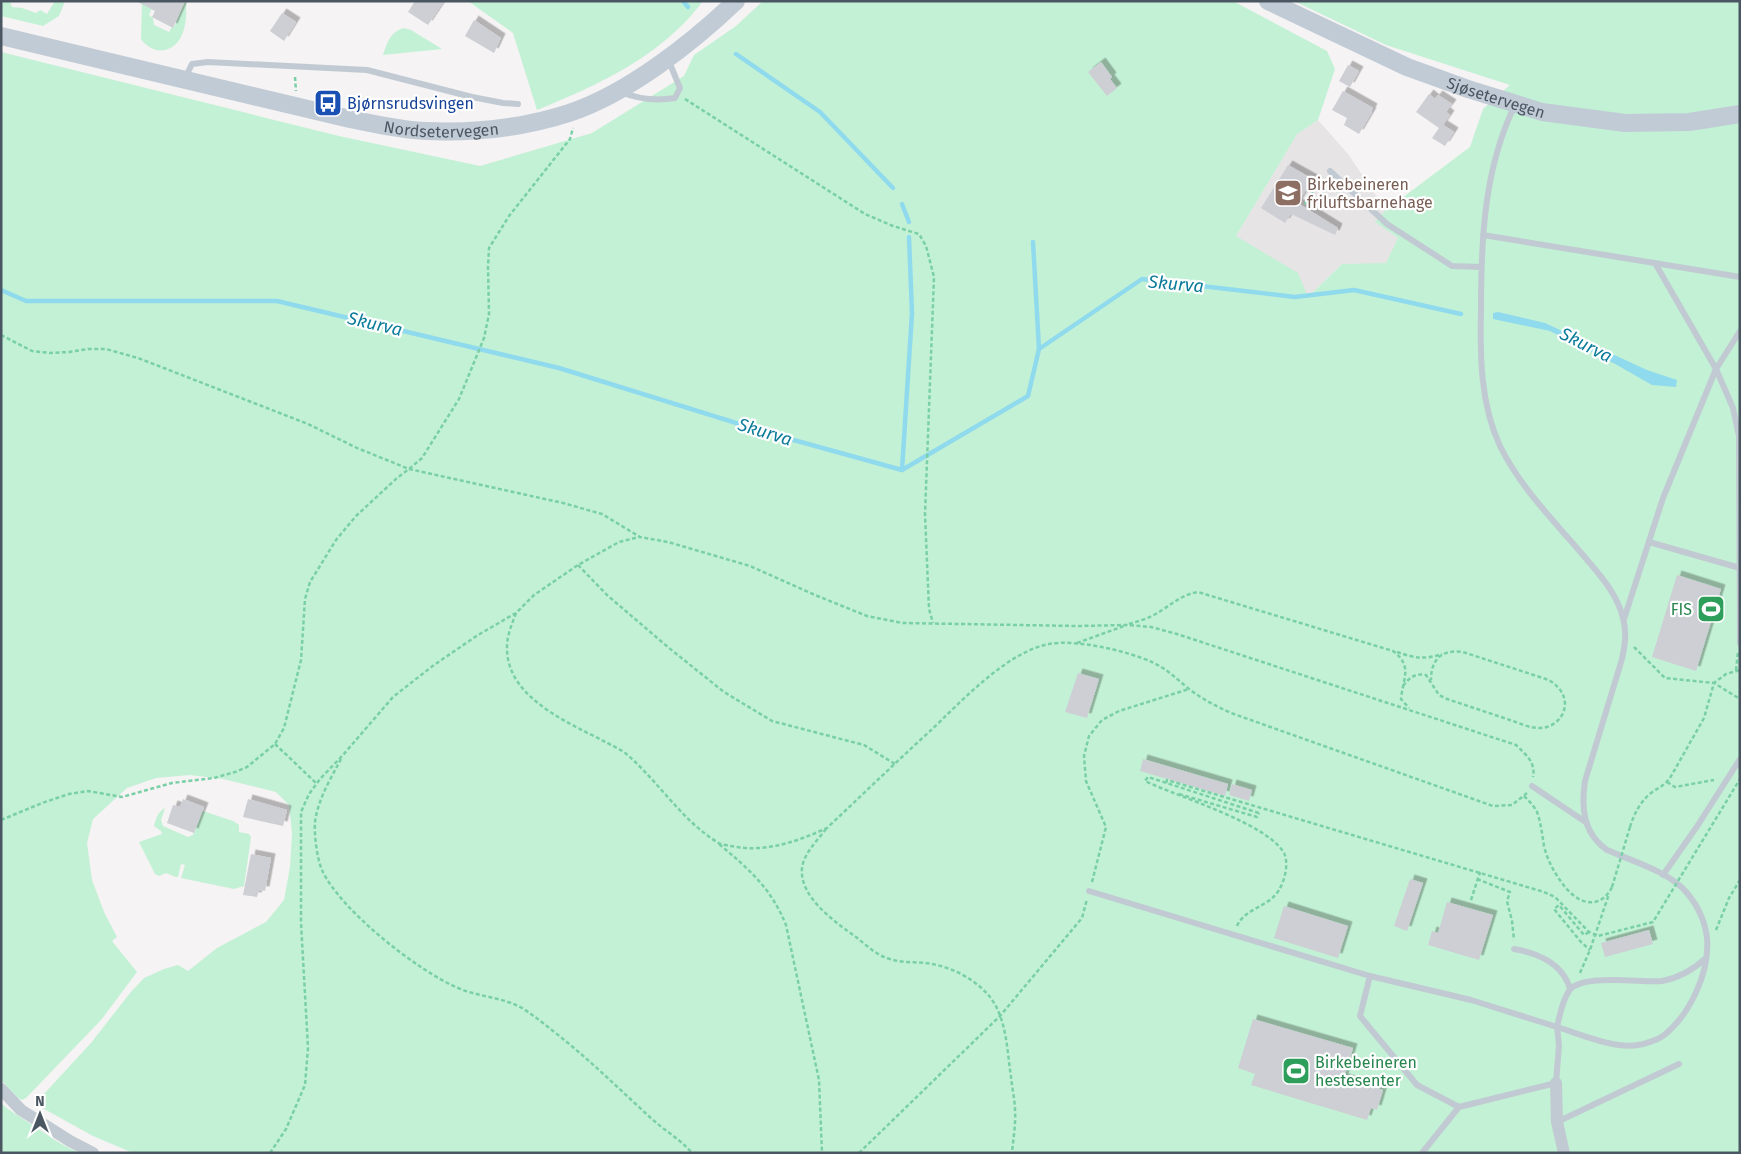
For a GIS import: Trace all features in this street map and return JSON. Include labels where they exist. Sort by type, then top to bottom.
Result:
[{"type":"main road","name":"Nordsetervegen","points":[[1,36],[299,108],[392,128],[424,131],[458,131],[514,126],[557,116],[618,90],[668,58],[736,1]]},
{"type":"main road","name":"Sjøsetervegen","points":[[1268,1],[1407,67],[1468,89],[1542,112],[1625,123],[1689,122],[1740,114]]},
{"type":"street","points":[[1556,1083],[1557,1122],[1564,1153]]},
{"type":"street","points":[[1,1089],[20,1110],[70,1142],[93,1153]]},
{"type":"lane","points":[[618,90],[632,96],[661,100],[675,98],[680,88],[668,58]]},
{"type":"lane","points":[[184,80],[192,64],[208,62],[367,70],[472,97],[518,104]]},
{"type":"lane","points":[[1089,891],[1370,976],[1471,1000],[1608,1043],[1637,1045],[1661,1037],[1677,1023],[1692,1000],[1703,975],[1706,958],[1707,939],[1698,907],[1687,892],[1664,875],[1607,850],[1600,845],[1588,830],[1584,820],[1582,800],[1585,781],[1622,659],[1626,639],[1624,619],[1618,602],[1603,578],[1536,500],[1515,471],[1501,447],[1490,421],[1482,377],[1481,266],[1483,235],[1488,191],[1502,135],[1515,104]]},
{"type":"lane","points":[[1330,171],[1387,224],[1452,266],[1481,266]]},
{"type":"lane","points":[[1483,235],[1740,277]]},
{"type":"lane","points":[[1655,263],[1716,369],[1733,408],[1739,436],[1740,643]]},
{"type":"lane","points":[[1624,619],[1662,498],[1716,369],[1740,331]]},
{"type":"lane","points":[[1649,542],[1740,569]]},
{"type":"lane","points":[[1664,875],[1740,758]]},
{"type":"lane","points":[[1532,786],[1584,820]]},
{"type":"lane","points":[[1514,949],[1525,951],[1544,959],[1559,968],[1567,978],[1570,989]]},
{"type":"lane","points":[[1422,1153],[1459,1107],[1556,1083],[1559,1045],[1556,1027],[1570,989],[1582,982],[1604,979],[1639,982],[1664,980],[1693,969],[1706,958]]},
{"type":"lane","points":[[1370,976],[1360,1016],[1417,1085],[1459,1107]]},
{"type":"lane","points":[[1557,1122],[1678,1064]]},
{"type":"path","points":[[297,66],[294,78],[296,92],[305,101],[299,108]]},
{"type":"path","points":[[677,94],[865,214],[893,226],[919,234],[926,246],[934,277],[925,514],[929,609],[933,624]]},
{"type":"path","points":[[1,820],[69,794],[88,791],[122,797],[172,783],[214,778],[246,767],[275,744],[284,728],[301,660],[305,599],[310,582],[336,540],[356,516],[422,458],[459,399],[484,338],[489,314],[489,248],[508,216],[570,139],[574,128]]},
{"type":"path","points":[[1304,204],[1318,182],[1330,171]]},
{"type":"path","points":[[2,336],[32,351],[50,353],[88,348],[106,349],[138,358],[308,424],[357,448],[409,470],[563,503],[602,514],[640,537],[668,542],[750,566],[867,616],[902,623],[1127,625],[1151,627],[1516,745],[1530,758],[1535,771],[1532,786],[1524,796],[1512,805],[1493,806],[1231,713],[1207,702],[1189,689],[1174,674],[1152,662],[1110,648],[1062,642],[1048,644],[1016,657],[971,693],[827,828],[809,850],[802,869],[808,891],[818,906],[861,942],[888,959],[931,964],[966,976],[991,998],[1000,1016],[1004,1030],[1015,1111],[1012,1153]]},
{"type":"path","points":[[270,1153],[286,1129],[305,1085],[308,1048],[301,923],[301,812],[309,794],[316,783],[393,697],[441,660],[478,635],[516,613],[534,595],[578,564],[619,542],[640,537]]},
{"type":"path","points":[[578,564],[607,595],[724,692],[772,721],[864,746],[895,764]]},
{"type":"path","points":[[1076,644],[1145,620],[1188,593],[1198,592],[1416,659],[1429,658],[1453,651],[1463,652],[1549,680],[1557,685],[1563,693],[1565,704],[1563,713],[1557,722],[1550,726],[1533,728],[1447,699],[1434,688],[1431,680],[1431,670],[1435,660],[1443,654]]},
{"type":"path","points":[[516,613],[510,629],[507,647],[511,670],[524,691],[552,714],[624,752],[695,824],[758,878],[780,908],[786,925],[819,1080],[822,1153]]},
{"type":"path","points":[[1626,639],[1665,678],[1714,682],[1740,699]]},
{"type":"path","points":[[1570,989],[1590,950],[1612,887],[1634,814],[1646,798],[1667,782],[1704,718],[1714,682],[1726,674],[1738,670],[1740,643]]},
{"type":"path","points":[[1393,651],[1402,658],[1406,670],[1402,688],[1402,699],[1410,710]]},
{"type":"path","points":[[1402,688],[1410,678],[1418,674],[1426,675],[1431,680]]},
{"type":"path","points":[[859,1153],[1000,1016],[1082,918],[1106,827],[1086,781],[1084,756],[1089,736],[1102,720],[1119,711],[1189,689]]},
{"type":"path","points":[[275,744],[316,783]]},
{"type":"path","points":[[343,755],[319,804],[315,823],[322,870],[337,893],[385,941],[425,970],[457,988],[481,996],[500,998],[522,1008],[586,1058],[659,1126],[684,1144],[692,1153]]},
{"type":"path","points":[[1167,790],[1257,817],[1259,813],[1148,777],[1146,781],[1167,790],[1208,806],[1254,828],[1272,838],[1285,854],[1286,871],[1279,890],[1269,901],[1240,917],[1233,934]]},
{"type":"path","points":[[1667,782],[1675,787],[1728,777]]},
{"type":"path","points":[[1166,783],[1167,780],[1480,872],[1555,897],[1589,932],[1598,936],[1652,922],[1740,779]]},
{"type":"path","points":[[1524,796],[1536,809],[1542,826],[1544,845],[1550,864],[1568,890],[1585,902],[1593,902],[1606,896],[1610,891]]},
{"type":"path","points":[[719,844],[761,849],[802,840],[827,828]]},
{"type":"path","points":[[1471,900],[1480,872]]},
{"type":"path","points":[[1477,879],[1510,892],[1508,901],[1514,949]]},
{"type":"path","points":[[1716,932],[1729,898],[1740,880]]},
{"type":"path","points":[[1589,932],[1584,935],[1559,906],[1554,909],[1590,950]]},
{"type":"shaded area","points":[[1318,120],[1348,154],[1386,210],[1376,222],[1398,238],[1386,264],[1342,264],[1308,297],[1236,236],[1297,133]]},
{"type":"green space","points":[[1,1],[10,1],[12,7],[36,13],[40,10],[47,14],[55,1],[65,1],[59,16],[43,26],[1,16]]},
{"type":"green space","points":[[142,1],[152,8],[149,15],[153,18],[154,25],[169,32],[174,27],[184,3],[186,3],[185,24],[181,38],[172,47],[165,50],[155,50],[141,39]]},
{"type":"green space","points":[[468,1],[703,1],[687,20],[649,53],[606,79],[537,110],[513,33]]},
{"type":"green space","points":[[763,1],[1233,1],[1327,51],[1335,69],[1318,120],[1297,134],[1236,236],[1298,273],[1308,297],[1342,264],[1386,263],[1398,238],[1375,222],[1386,210],[1470,147],[1483,109],[1510,85],[1386,45],[1294,1],[1740,1],[1740,1153],[133,1153],[93,1136],[37,1105],[42,1096],[91,1043],[144,978],[178,965],[188,971],[217,948],[266,922],[284,900],[290,867],[292,833],[289,805],[276,792],[223,779],[190,775],[156,778],[127,788],[93,819],[87,843],[92,880],[104,912],[117,937],[112,941],[137,972],[101,1020],[26,1098],[22,1100],[18,1098],[1,1080],[1,52],[339,136],[480,166],[592,133],[684,76],[694,55],[736,26]]},
{"type":"green space","points":[[404,28],[411,30],[442,49],[383,55],[393,34]]},
{"type":"green space","points":[[165,808],[161,820],[163,826],[188,837],[193,835],[200,814],[194,808],[233,821],[239,825],[239,832],[249,834],[251,837],[244,886],[234,889],[181,878],[185,865],[181,864],[178,877],[166,873],[159,876],[155,874],[139,842],[162,834],[154,826],[161,811]]},
{"type":"green space","points":[[1,1103],[58,1142],[79,1153],[1,1153]]},
{"type":"water","points":[[1498,312],[1545,323],[1647,370],[1677,380],[1676,387],[1652,385],[1550,331],[1493,319],[1493,313]]},
{"type":"building","points":[[136,1],[185,1],[173,28],[152,17],[155,11]]},
{"type":"building","points":[[415,1],[444,1],[428,25],[408,12]]},
{"type":"building","points":[[282,13],[296,22],[284,41],[270,31]]},
{"type":"building","points":[[474,20],[501,38],[494,53],[465,36]]},
{"type":"building","points":[[1101,62],[1112,77],[1110,79],[1117,88],[1107,96],[1088,72]]},
{"type":"building","points":[[1348,65],[1359,71],[1350,87],[1339,81]]},
{"type":"building","points":[[1343,91],[1373,108],[1359,134],[1344,125],[1347,118],[1332,110]]},
{"type":"building","points":[[1429,94],[1435,99],[1438,95],[1452,104],[1446,112],[1450,115],[1443,125],[1454,132],[1445,146],[1432,138],[1439,128],[1416,112]]},
{"type":"building","points":[[1288,165],[1313,179],[1298,203],[1338,228],[1335,235],[1291,214],[1285,223],[1261,208]]},
{"type":"building","points":[[1677,575],[1721,589],[1696,671],[1652,657]]},
{"type":"building","points":[[1078,673],[1099,679],[1087,718],[1065,712]]},
{"type":"building","points":[[1143,759],[1228,784],[1225,796],[1140,771]]},
{"type":"building","points":[[1232,784],[1252,790],[1249,801],[1229,795]]},
{"type":"building","points":[[183,799],[204,807],[194,833],[167,823],[173,805],[180,807]]},
{"type":"building","points":[[248,799],[287,810],[283,826],[243,817]]},
{"type":"building","points":[[251,854],[271,858],[265,891],[259,890],[257,897],[243,895]]},
{"type":"building","points":[[1410,879],[1423,883],[1407,931],[1394,926]]},
{"type":"building","points":[[1447,902],[1493,915],[1479,960],[1428,945],[1432,931],[1438,933]]},
{"type":"building","points":[[1284,906],[1348,926],[1338,958],[1274,938]]},
{"type":"building","points":[[1649,930],[1653,944],[1605,957],[1601,943]]},
{"type":"building","name":"Birkebeineren hestesenter","points":[[1253,1019],[1353,1048],[1344,1078],[1383,1090],[1377,1110],[1371,1108],[1367,1120],[1251,1085],[1255,1074],[1238,1068]]},
{"type":"waterway","points":[[683,1],[688,7]]},
{"type":"waterway","points":[[736,54],[820,112],[893,188]]},
{"type":"waterway","points":[[902,204],[909,222]]},
{"type":"waterway","points":[[902,470],[912,313],[909,237]]},
{"type":"waterway","points":[[1033,242],[1039,349]]},
{"type":"waterway","name":"Skurva","points":[[1,290],[26,301],[277,301],[559,368],[772,434],[902,470],[1028,396],[1039,349],[1142,279],[1295,297],[1354,290],[1461,314]]},
{"type":"place","name":"Bjørnsrudsvingen","points":[[328,103]]},
{"type":"place","name":"Birkebeineren friluftsbarnehage","points":[[1288,193]]},
{"type":"place","name":"FIS","points":[[1711,609]]},
{"type":"place","name":"Birkebeineren hestesenter","points":[[1296,1071]]}]
